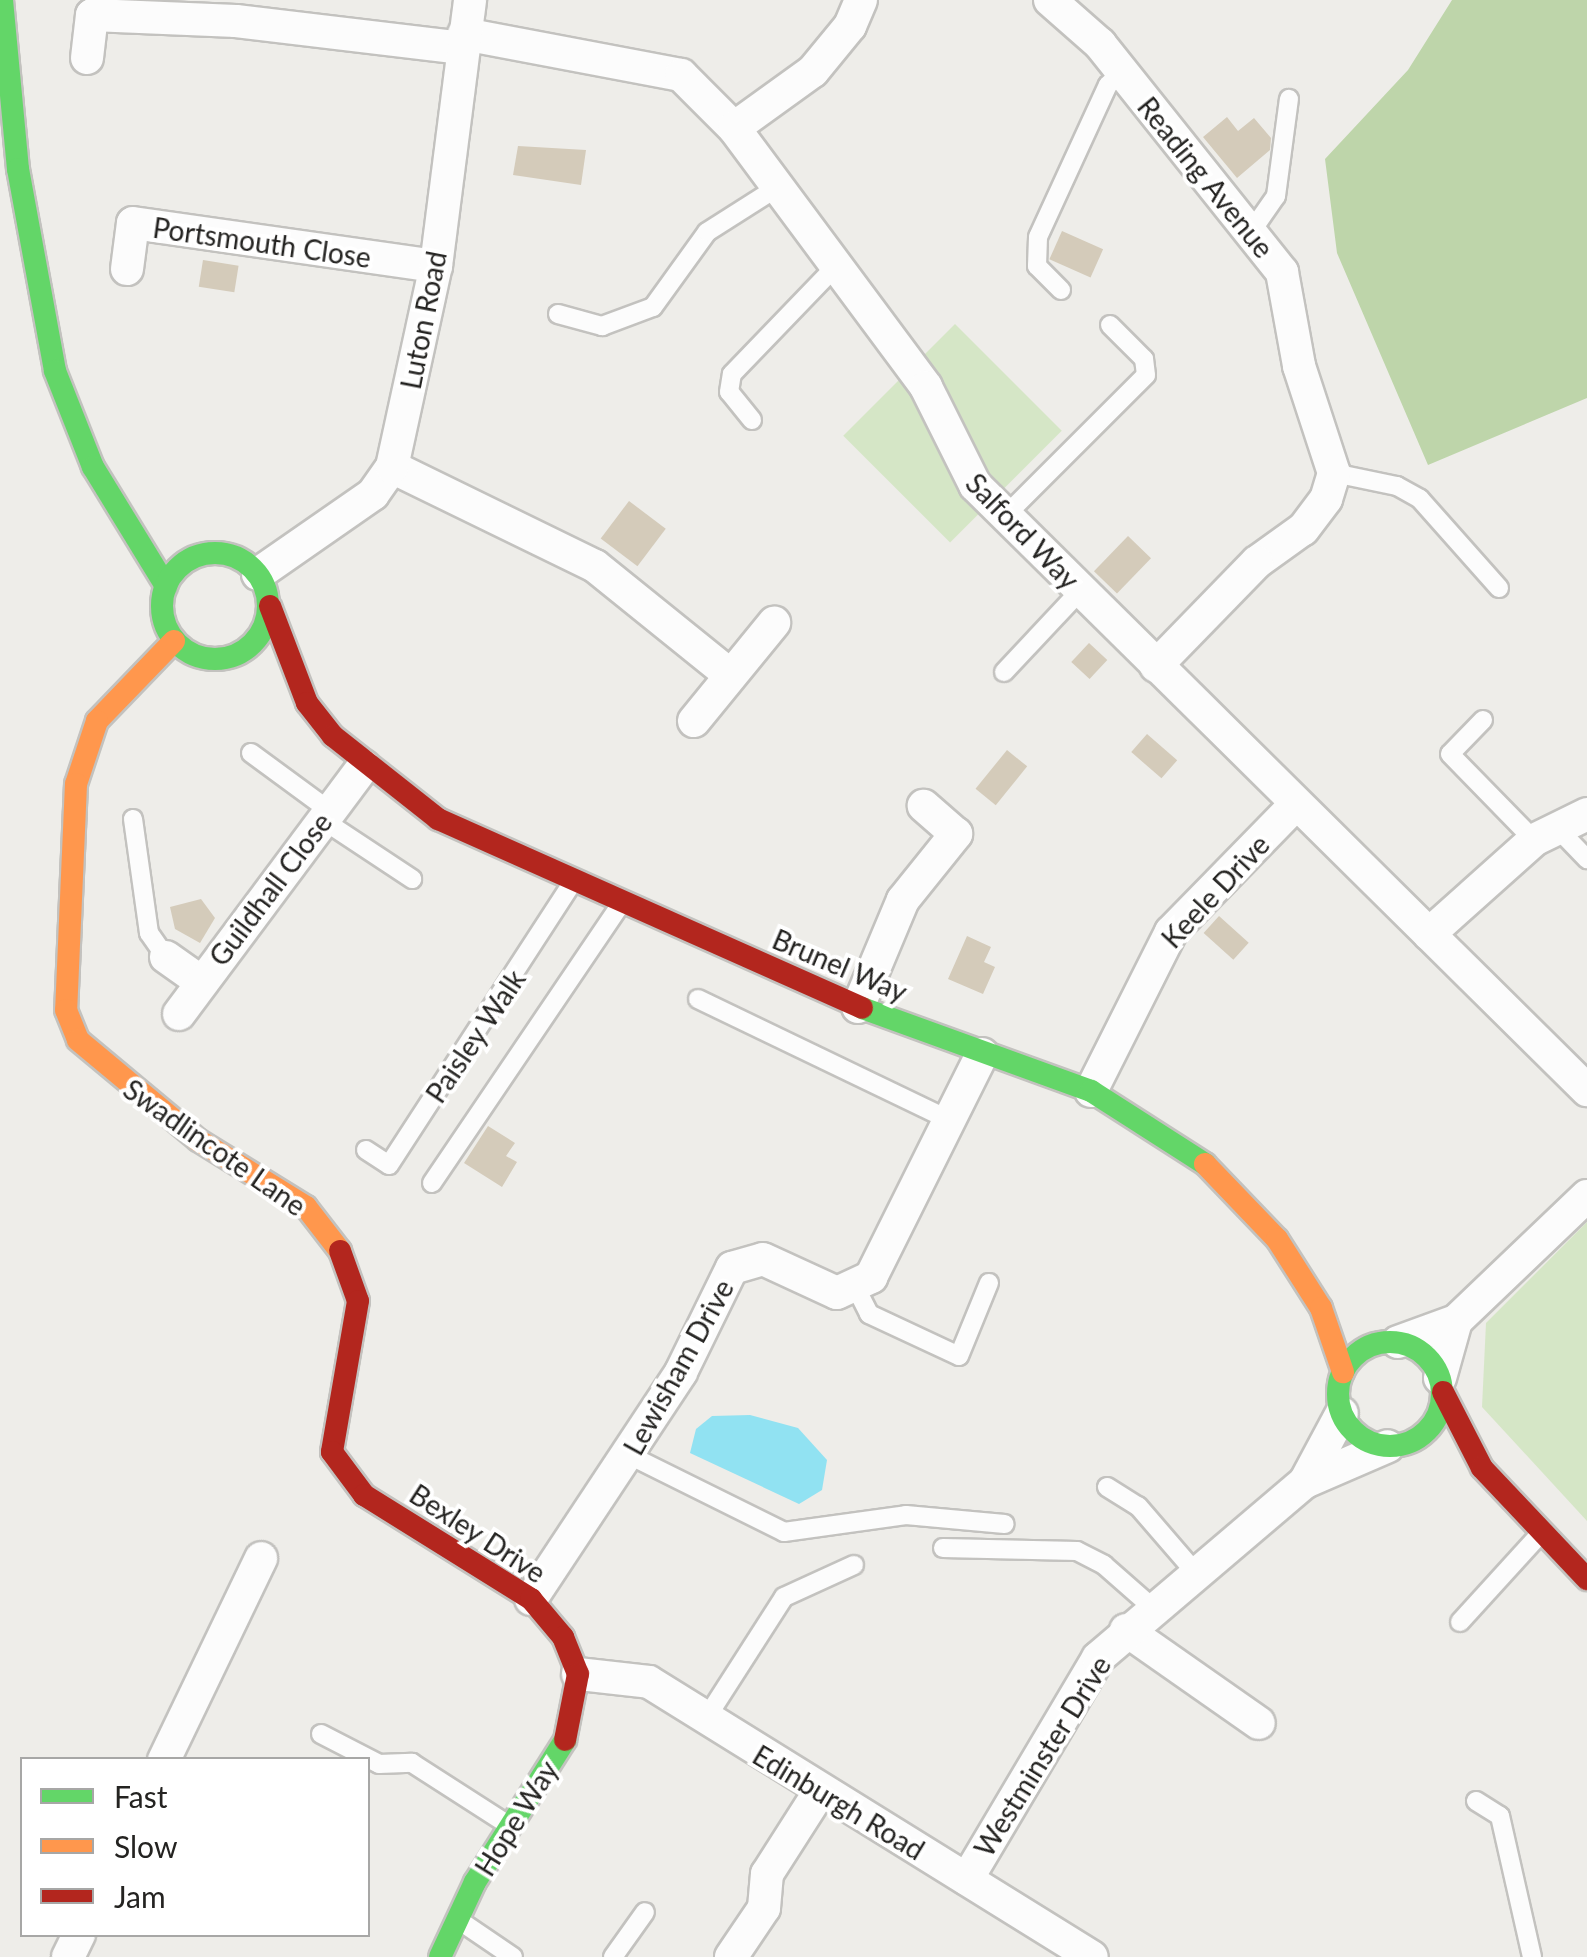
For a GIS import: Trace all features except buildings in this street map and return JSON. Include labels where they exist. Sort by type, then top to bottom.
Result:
[{"type":"street","points":[[2,0],[18,169],[56,372],[93,467],[166,586]]},
{"type":"street","name":"Luton Road","points":[[392,468],[436,266],[470,0]]},
{"type":"street","points":[[734,128],[812,71],[850,26],[861,0]]},
{"type":"street","name":"Reading Avenue","points":[[1050,0],[1122,71],[1210,186],[1253,229],[1282,272],[1298,366],[1334,473]]},
{"type":"street","name":"Salford Way","points":[[88,58],[92,15],[236,22],[463,41],[680,75],[734,128],[926,387],[961,466],[1005,516],[1587,1090]]},
{"type":"street","name":"Portsmouth Close","points":[[127,269],[134,223],[436,266]]},
{"type":"street","points":[[258,574],[373,494],[392,468],[595,566],[730,675]]},
{"type":"street","points":[[1156,666],[1257,562],[1303,529],[1326,500],[1334,473]]},
{"type":"street","points":[[122,511],[212,553],[242,560],[258,574],[270,606],[260,636],[227,659],[196,657],[174,641],[163,620],[166,586],[186,562],[212,553]]},
{"type":"street","name":"Brunel Way","points":[[270,606],[307,703]]},
{"type":"street","points":[[694,721],[774,622]]},
{"type":"street","name":"Swadlincote Lane","points":[[174,641],[97,721],[76,784],[66,1010],[78,1040],[97,1062],[198,1140],[306,1207],[347,1260],[358,1301],[332,1452]]},
{"type":"street","name":"Brunel Way","points":[[227,659],[307,703],[364,766],[438,819],[858,1007],[1091,1091],[1158,1128],[1219,1174],[1277,1239],[1321,1308],[1343,1372]]},
{"type":"street","name":"Guildhall Close","points":[[179,1014],[364,766]]},
{"type":"street","name":"Keele Drive","points":[[1091,1091],[1171,932],[1294,805]]},
{"type":"street","points":[[858,1007],[904,900],[956,834],[924,806]]},
{"type":"street","points":[[1429,934],[1560,828]]},
{"type":"street","points":[[166,957],[200,981]]},
{"type":"street","points":[[856,1288],[871,1277],[982,1054]]},
{"type":"street","points":[[1482,1468],[1356,1433],[1342,1412],[1343,1372],[1352,1358],[1456,1321],[1587,1196]]},
{"type":"street","name":"Lewisham Drive","points":[[531,1599],[630,1455],[732,1268],[763,1259],[837,1294],[856,1288]]},
{"type":"street","name":"Brunel Way","points":[[1321,1308],[1390,1342]]},
{"type":"street","points":[[1396,1445],[1433,1424],[1456,1321]]},
{"type":"street","points":[[1390,1342],[1425,1355],[1482,1468],[1587,1580]]},
{"type":"street","name":"Westminster Drive","points":[[1305,1482],[1342,1412]]},
{"type":"street","name":"Westminster Drive","points":[[968,1879],[1098,1658],[1152,1607],[1305,1482],[1396,1445]]},
{"type":"street","name":"Bexley Drive","points":[[332,1452],[364,1495],[531,1599],[564,1638],[578,1674]]},
{"type":"street","points":[[165,1757],[261,1558]]},
{"type":"street","points":[[1126,1630],[1259,1723]]},
{"type":"street","name":"Edinburgh Road","points":[[578,1674],[649,1682],[1092,1957]]},
{"type":"street","name":"Hope Way","points":[[440,1957],[456,1919],[572,1728],[578,1674]]},
{"type":"street","points":[[731,1957],[764,1908],[768,1874],[820,1791]]},
{"type":"lane","points":[[1060,290],[1037,266],[1038,237],[1108,85],[1122,71]]},
{"type":"lane","points":[[1253,229],[1276,196],[1289,99]]},
{"type":"lane","points":[[558,314],[602,326],[654,307],[698,241],[778,188]]},
{"type":"lane","points":[[752,420],[729,392],[732,374],[836,266]]},
{"type":"lane","points":[[1005,516],[1146,375],[1144,359],[1110,325]]},
{"type":"lane","points":[[1334,473],[1397,486],[1420,499],[1499,588]]},
{"type":"lane","points":[[1004,672],[1080,591]]},
{"type":"lane","points":[[1484,720],[1450,754],[1560,828],[1587,860]]},
{"type":"lane","points":[[251,753],[412,880]]},
{"type":"lane","points":[[133,819],[148,933],[166,957]]},
{"type":"lane","name":"Paisley Walk","points":[[366,1150],[389,1164],[573,882]]},
{"type":"lane","points":[[432,1183],[621,904]]},
{"type":"lane","points":[[698,999],[949,1120]]},
{"type":"lane","points":[[856,1288],[869,1314],[959,1356],[989,1283]]},
{"type":"lane","points":[[630,1455],[784,1532],[906,1515],[1005,1524]]},
{"type":"lane","points":[[1107,1486],[1138,1506],[1195,1572]]},
{"type":"lane","points":[[1460,1622],[1544,1530]]},
{"type":"lane","points":[[943,1548],[1077,1551],[1104,1565],[1152,1607]]},
{"type":"lane","points":[[705,1720],[784,1597],[854,1566]]},
{"type":"lane","points":[[321,1734],[365,1757]]},
{"type":"lane","points":[[370,1759],[379,1764],[412,1763],[510,1826]]},
{"type":"lane","points":[[1476,1802],[1500,1816],[1532,1957]]},
{"type":"lane","points":[[612,1957],[645,1912]]},
{"type":"lane","points":[[456,1919],[514,1957]]},
{"type":"green space","points":[[1452,0],[1587,0],[1587,398],[1428,465],[1337,253],[1325,159],[1408,70]]},
{"type":"green space","points":[[955,324],[1062,431],[950,542],[843,436]]},
{"type":"green space","points":[[1587,1222],[1587,1521],[1482,1407],[1486,1323]]},
{"type":"water","points":[[750,1415],[798,1428],[827,1460],[822,1490],[799,1504],[690,1453],[696,1429],[712,1416]]},
{"type":"traffic: fast","points":[[2,0],[18,169],[55,371],[93,467],[166,586]]},
{"type":"traffic: fast","points":[[215,553],[235,557],[253,568],[264,586],[268,606],[264,626],[253,644],[235,655],[215,659],[195,655],[177,644],[166,626],[162,606],[166,586],[177,568],[195,557],[215,553]]},
{"type":"traffic: fast","points":[[862,1008],[1091,1091],[1205,1164]]},
{"type":"traffic: fast","points":[[1390,1342],[1410,1346],[1427,1357],[1438,1374],[1442,1394],[1438,1414],[1427,1431],[1410,1442],[1390,1446],[1370,1442],[1353,1431],[1342,1414],[1338,1394],[1342,1374],[1353,1357],[1370,1346],[1390,1342]]},
{"type":"traffic: fast","points":[[440,1957],[475,1882],[565,1740]]},
{"type":"traffic: slow","points":[[174,641],[97,721],[76,784],[66,1010],[78,1040],[198,1140],[306,1207],[340,1251]]},
{"type":"traffic: slow","points":[[1205,1164],[1277,1239],[1321,1308],[1343,1372]]},
{"type":"traffic: jam","points":[[270,606],[307,703],[333,736],[438,819],[862,1008]]},
{"type":"traffic: jam","points":[[340,1251],[358,1301],[332,1452],[364,1495],[531,1599],[563,1637],[578,1674],[565,1740]]},
{"type":"traffic: jam","points":[[1443,1392],[1482,1468],[1587,1579]]}]
